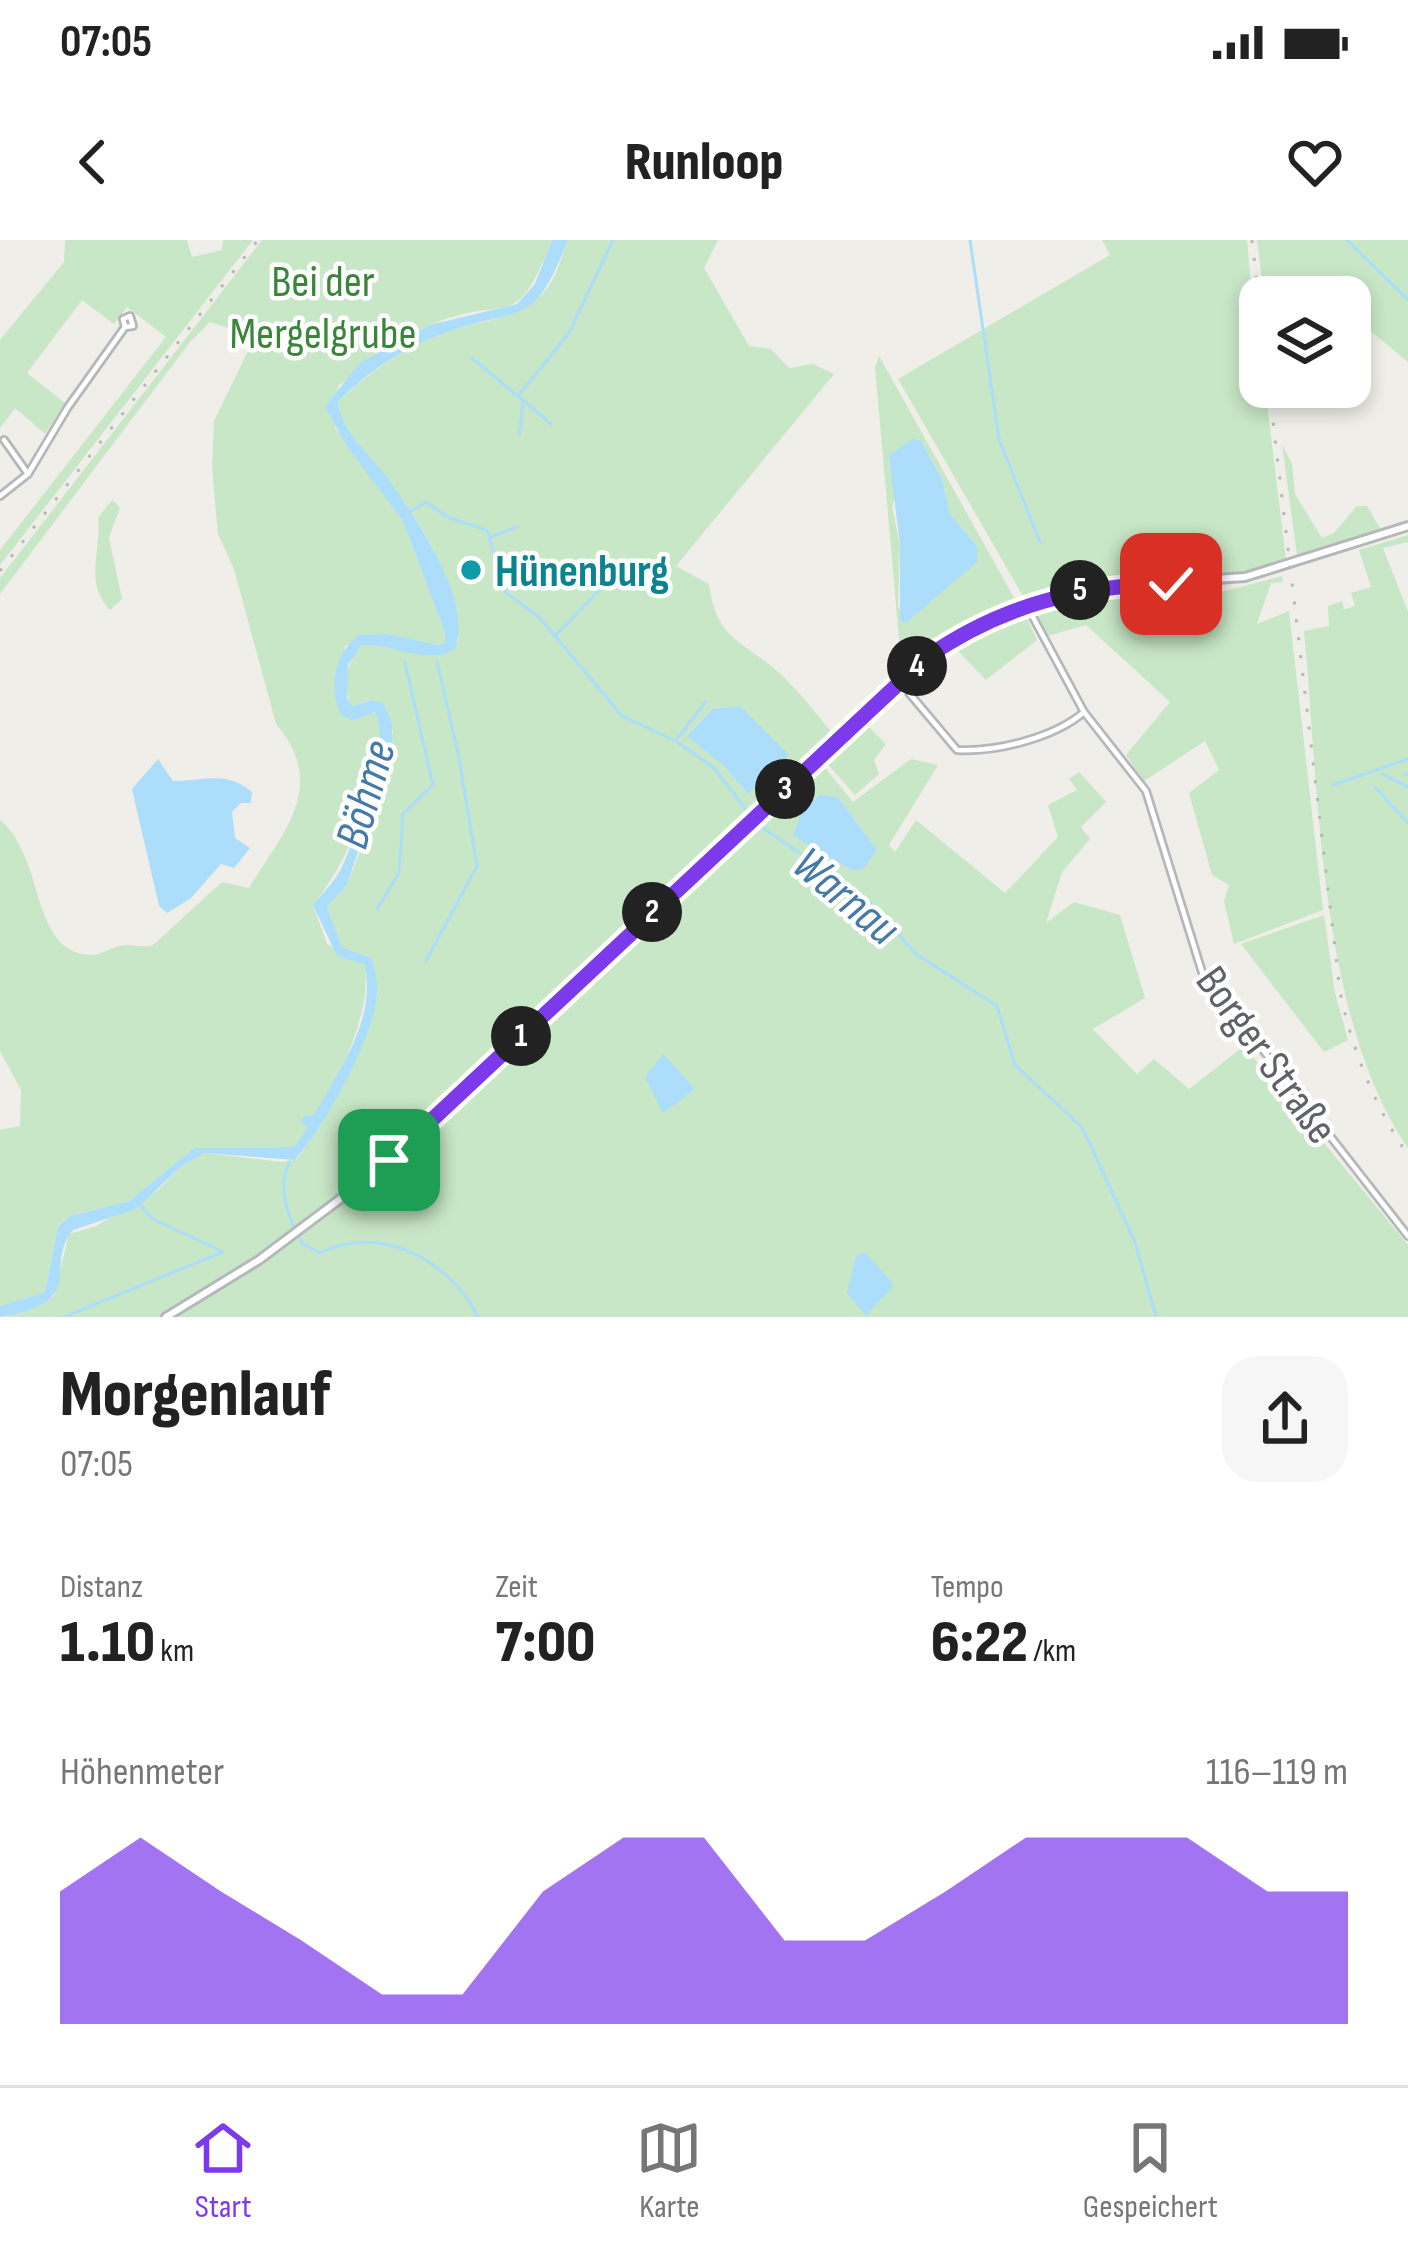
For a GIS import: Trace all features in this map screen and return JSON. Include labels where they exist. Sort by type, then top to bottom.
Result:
[{"type":"street","points":[[0,496],[28,474],[125,327]]},
{"type":"street","points":[[4,440],[28,474]]},
{"type":"street","points":[[166,1317],[291,1238],[389,1160],[899,681],[951,640],[1027,605],[1096,587],[1245,578],[1408,526]]},
{"type":"street","name":"Borger Straße","points":[[1027,605],[1084,712],[1146,790],[1202,972],[1408,1236]]},
{"type":"street","points":[[899,681],[957,750],[1023,740],[1062,728],[1084,712]]},
{"type":"green space","points":[[65,240],[187,240],[192,257],[222,250],[223,240],[253,240],[0,565],[0,550],[166,337],[127,307],[114,324],[82,300],[27,373],[65,403],[45,434],[15,408],[0,428],[0,340],[64,262]]},
{"type":"green space","name":"Bei der Mergelgrube","points":[[262,240],[552,240],[518,301],[433,324],[338,386],[335,427],[403,521],[445,633],[445,643],[439,645],[386,634],[345,646],[337,688],[340,707],[353,721],[373,712],[380,719],[376,766],[362,817],[339,866],[313,905],[327,944],[364,964],[363,1008],[346,1060],[294,1147],[194,1148],[129,1201],[70,1216],[58,1225],[45,1292],[0,1306],[0,1130],[20,1126],[21,1090],[0,1051],[0,820],[25,856],[56,937],[70,949],[93,955],[125,945],[153,945],[222,882],[249,888],[286,828],[300,788],[299,768],[276,724],[234,569],[218,534],[212,468],[214,421],[248,351],[240,332],[210,322],[190,342],[0,594],[0,578]]},
{"type":"green space","points":[[568,240],[718,240],[704,268],[749,346],[771,349],[789,368],[813,364],[834,374],[676,566],[709,584],[724,628],[786,679],[842,744],[866,724],[886,744],[874,760],[879,774],[855,795],[826,762],[822,764],[853,802],[911,759],[938,765],[889,845],[895,852],[916,820],[1005,893],[1058,837],[1048,805],[1077,790],[1069,779],[1079,772],[1106,802],[1081,827],[1090,839],[1062,872],[1046,923],[1074,902],[1120,915],[1145,998],[1093,1029],[1137,1074],[1154,1059],[1189,1089],[1244,1046],[1408,1245],[1408,1317],[4,1317],[54,1296],[69,1234],[96,1226],[157,1191],[183,1165],[205,1153],[283,1162],[298,1158],[322,1123],[378,994],[372,958],[342,947],[327,907],[347,885],[361,848],[393,731],[372,700],[353,706],[346,691],[349,667],[361,646],[375,644],[434,656],[458,642],[452,596],[435,552],[397,491],[349,431],[338,402],[376,370],[419,344],[530,304],[550,284]],"holes":[[[741,706],[748,794],[692,730],[712,709]],[[838,797],[877,850],[852,870],[846,863]]]},
{"type":"green space","points":[[1102,240],[1247,240],[1250,276],[1239,276],[1239,408],[1268,408],[1286,560],[1242,574],[1106,580],[1024,598],[898,379],[1110,255]]},
{"type":"green space","points":[[1257,240],[1408,240],[1408,362],[1371,331],[1371,276],[1261,276]]},
{"type":"green space","points":[[879,356],[1017,603],[962,628],[902,672],[875,367]],"holes":[[[921,441],[942,479],[950,514],[977,546],[977,561],[906,623],[898,606],[900,545],[892,506]]]},
{"type":"green space","points":[[1282,444],[1292,464],[1295,494],[1322,538],[1334,533],[1357,506],[1367,506],[1381,530],[1297,555]]},
{"type":"green space","points":[[112,500],[120,507],[109,538],[122,599],[110,610],[97,589],[95,566],[98,518]]},
{"type":"green space","points":[[1408,535],[1408,542],[1383,548],[1408,612],[1408,1148],[1378,1095],[1339,968],[1320,828],[1304,631],[1329,626],[1328,606],[1342,601],[1344,609],[1336,612],[1355,606],[1351,593],[1371,587],[1359,550]]},
{"type":"green space","points":[[1282,576],[1283,582],[1271,583],[1257,624],[1289,611],[1323,910],[1234,944],[1224,901],[1229,885],[1212,875],[1189,793],[1219,770],[1205,741],[1144,781],[1126,755],[1170,702],[1086,625],[1044,637],[1035,615],[1086,599],[1225,591]]},
{"type":"green space","points":[[1025,614],[1037,640],[986,680],[957,650]]},
{"type":"green space","points":[[1324,915],[1335,993],[1348,1040],[1324,1052],[1241,944]]},
{"type":"water","points":[[552,240],[568,240],[536,300],[512,314],[450,331],[404,351],[338,402],[349,431],[395,489],[437,556],[456,606],[459,629],[455,649],[444,654],[361,646],[348,665],[347,698],[353,706],[372,700],[383,703],[392,723],[392,748],[347,885],[327,907],[342,947],[372,958],[377,987],[366,1036],[345,1082],[295,1160],[205,1153],[183,1165],[136,1209],[73,1230],[61,1258],[55,1293],[28,1311],[0,1317],[0,1306],[45,1292],[58,1226],[70,1216],[129,1201],[194,1148],[294,1147],[308,1128],[301,1122],[304,1116],[314,1115],[354,1042],[366,1004],[364,964],[337,956],[313,905],[339,872],[355,834],[376,764],[379,724],[374,712],[353,721],[341,715],[336,672],[343,652],[358,635],[387,634],[439,645],[445,643],[445,633],[403,521],[346,445],[325,406],[360,363],[430,325],[517,304],[535,284]]},
{"type":"water","points":[[913,439],[921,441],[942,479],[950,514],[977,546],[977,562],[906,623],[900,621],[900,545],[889,455]]},
{"type":"water","points":[[740,706],[789,755],[748,794],[724,766],[687,736],[712,709]]},
{"type":"water","points":[[158,759],[173,781],[224,779],[252,792],[251,803],[241,803],[232,812],[235,838],[250,848],[234,868],[221,864],[190,899],[167,913],[159,906],[132,789]]},
{"type":"water","points":[[820,795],[838,797],[877,850],[863,869],[852,870],[793,836],[802,810]]},
{"type":"water","points":[[663,1054],[695,1089],[663,1113],[645,1077]]},
{"type":"water","points":[[865,1252],[894,1285],[866,1316],[847,1293],[856,1256]]},
{"type":"waterway","points":[[518,396],[569,333],[613,240]]},
{"type":"waterway","points":[[970,240],[999,439],[1040,542]]},
{"type":"waterway","points":[[1347,240],[1408,300]]},
{"type":"waterway","points":[[472,358],[551,424]]},
{"type":"waterway","points":[[519,435],[523,401]]},
{"type":"waterway","name":"Warnau","points":[[411,511],[426,502],[449,518],[487,530],[506,593],[540,618],[622,716],[676,741],[714,768],[757,824],[867,899],[916,954],[997,1006],[1015,1065],[1082,1127],[1135,1242],[1156,1317]]},
{"type":"waterway","points":[[491,537],[517,527]]},
{"type":"waterway","points":[[554,637],[610,579]]},
{"type":"waterway","points":[[426,961],[477,866],[437,662]]},
{"type":"waterway","name":"Böhme","points":[[377,909],[399,873],[403,814],[433,785],[405,663]]},
{"type":"waterway","points":[[678,738],[706,701]]},
{"type":"waterway","points":[[1333,785],[1408,759]]},
{"type":"waterway","points":[[1382,774],[1408,787]]},
{"type":"waterway","points":[[1375,787],[1408,823]]},
{"type":"waterway","points":[[290,1162],[284,1182],[286,1204],[303,1244],[320,1253],[366,1242],[411,1252],[450,1279],[478,1317]]},
{"type":"waterway","points":[[64,1317],[223,1252],[151,1218],[140,1204]]},
{"type":"railway","points":[[0,571],[258,240]]},
{"type":"railway","points":[[1252,240],[1256,276]]},
{"type":"railway","points":[[1271,408],[1340,991],[1366,1076],[1408,1155]]},
{"type":"place","name":"Hünenburg","points":[[471,570]]},
{"type":"route","points":[[389,1160],[927,657],[951,640],[1022,606],[1096,587],[1171,584]]}]
